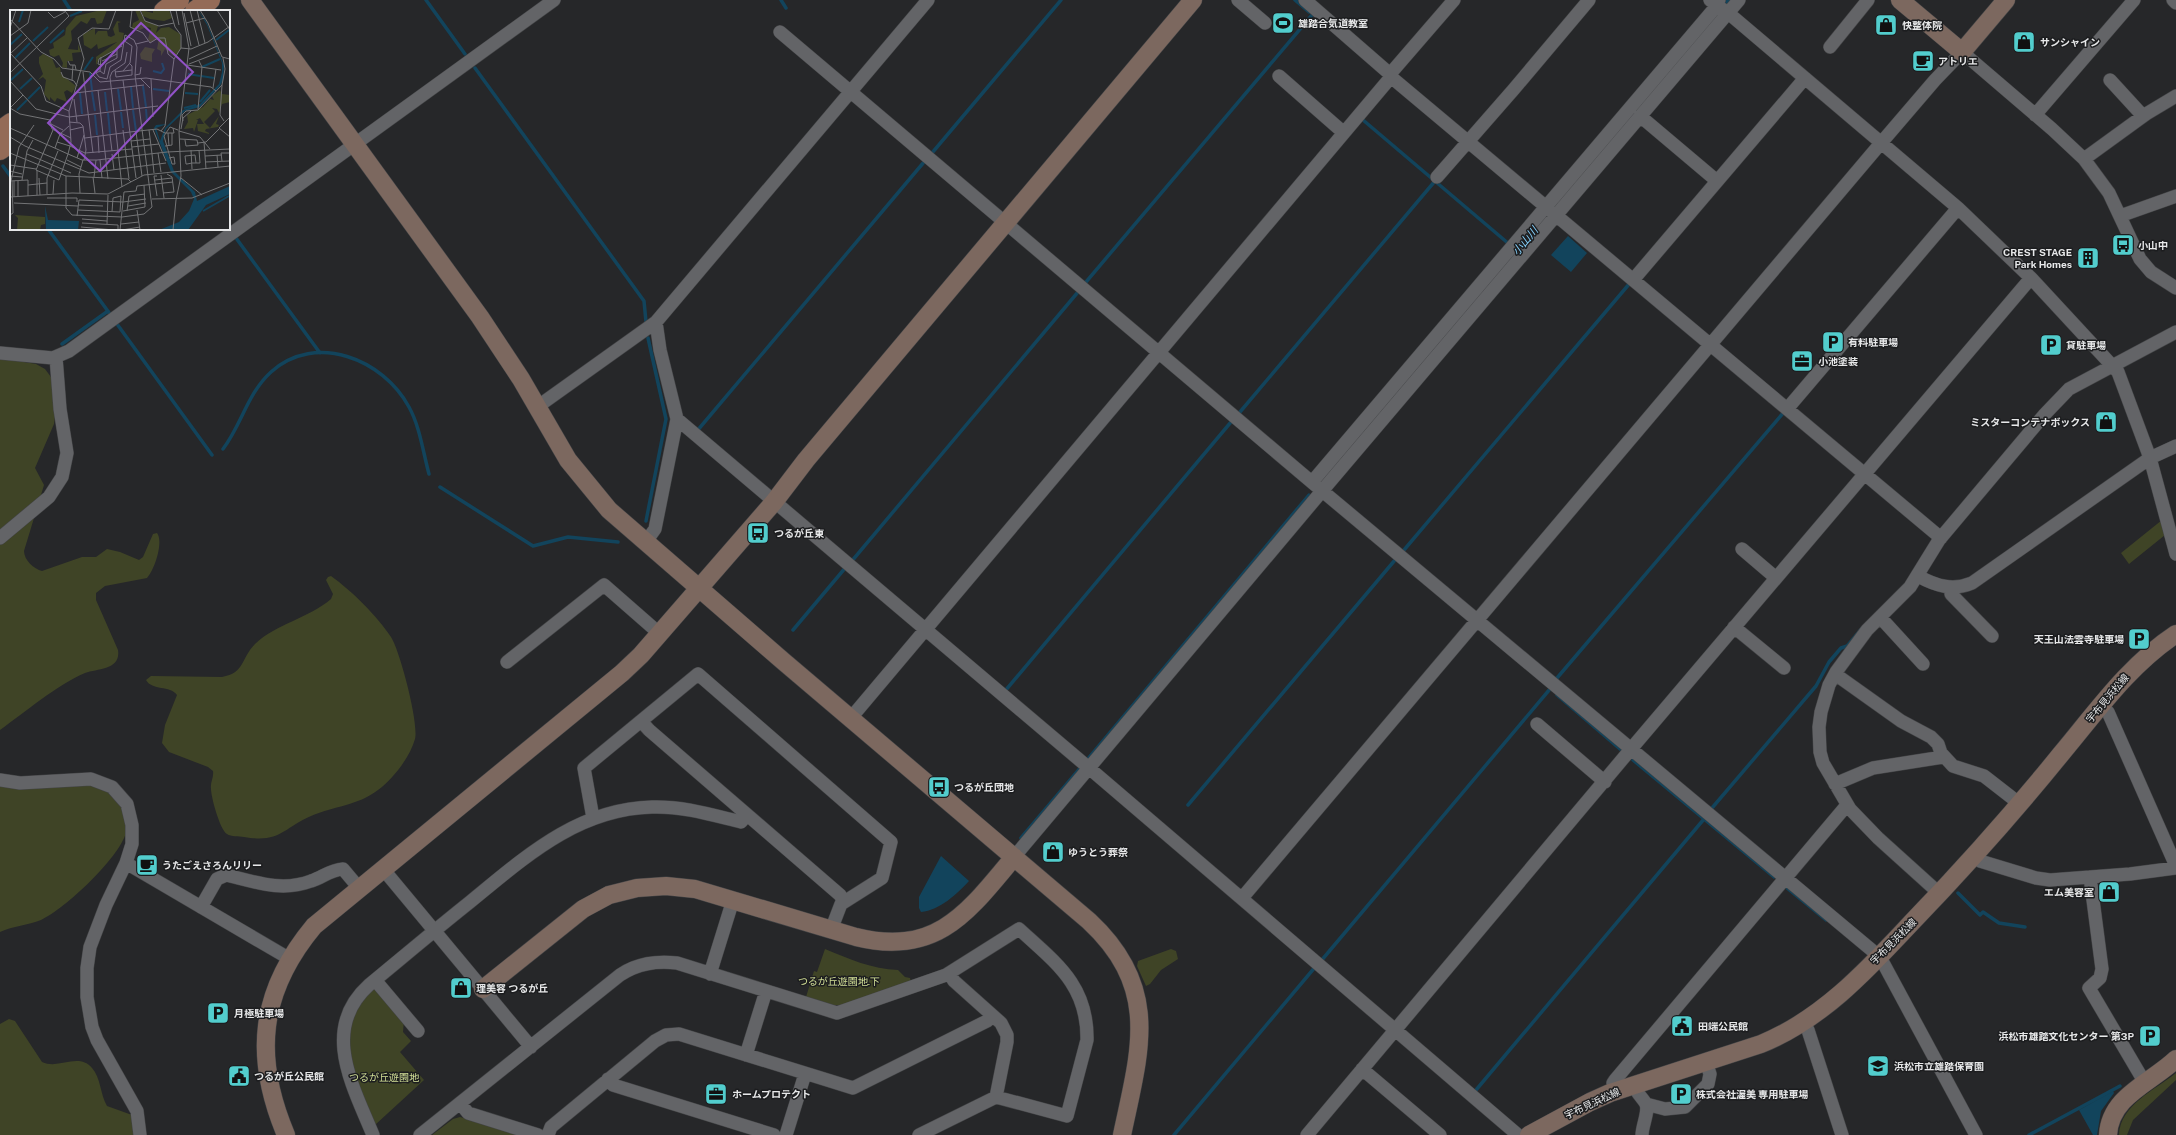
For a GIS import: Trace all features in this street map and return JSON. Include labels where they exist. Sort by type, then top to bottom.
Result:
[{"type":"main road","points":[[165,10],[179,0]]},
{"type":"main road","points":[[196,10],[210,0]]},
{"type":"main road","points":[[0,131],[10,124]]},
{"type":"main road","points":[[0,150],[10,143]]},
{"type":"street","points":[[250,0],[480,317],[521,379],[568,460],[609,510],[698,589],[1100,932],[1120,957],[1133,985],[1140,1016],[1140,1048],[1122,1135]]},
{"type":"street","points":[[0,353],[44,358],[56,357],[69,351],[554,0]]},
{"type":"street","points":[[538,407],[656,322],[928,0]]},
{"type":"street","points":[[286,1135],[270,1091],[265,1052],[269,1014],[274,995],[290,959],[314,926],[622,673],[660,634],[774,502],[806,460],[1193,0]]},
{"type":"street","points":[[1238,0],[1264,23]]},
{"type":"street","points":[[850,719],[1344,133],[1454,0]]},
{"type":"street","points":[[1437,177],[1589,0]]},
{"type":"street","points":[[483,989],[571,917],[609,895],[637,888],[666,886],[695,889],[831,930],[863,939],[882,942],[908,941],[934,933],[957,920],[967,912],[1014,858],[1086,765],[1322,491],[1444,336],[1581,174],[1719,6],[1740,0]]},
{"type":"street","points":[[1830,47],[1868,0]]},
{"type":"street","points":[[1900,0],[2035,115],[2084,159],[2103,183],[2140,259],[2151,272],[2176,288]]},
{"type":"street","points":[[1242,898],[1881,142],[1935,80],[1962,52],[2006,0]]},
{"type":"street","points":[[2035,115],[2134,0]]},
{"type":"street","points":[[2173,0],[2176,3]]},
{"type":"street","points":[[1312,2],[1391,76],[1941,538]]},
{"type":"street","points":[[1719,6],[1958,208],[2031,278],[2113,366],[2118,372],[2150,458],[2176,554]]},
{"type":"street","points":[[1581,174],[1640,116],[1719,6]]},
{"type":"street","points":[[780,32],[1322,491],[1784,878],[1880,956],[1976,1135]]},
{"type":"street","points":[[1279,76],[1344,133]]},
{"type":"street","points":[[1633,280],[1805,78]]},
{"type":"street","points":[[2110,80],[2142,116]]},
{"type":"street","points":[[2084,159],[2142,116],[2176,96]]},
{"type":"street","points":[[1640,116],[1717,181]]},
{"type":"street","points":[[2120,216],[2176,196]]},
{"type":"street","points":[[1788,409],[1958,208]]},
{"type":"street","points":[[1307,1135],[1734,627],[2031,278]]},
{"type":"street","points":[[645,543],[656,529],[677,419],[660,350],[656,322]]},
{"type":"street","points":[[1940,894],[1878,838],[1847,805],[1823,763],[1818,741],[1821,712],[1835,674],[1861,637],[1903,595],[1918,576],[1941,538],[2045,414],[2069,389],[2176,332]]},
{"type":"street","points":[[1312,482],[1444,336]]},
{"type":"street","points":[[0,538],[49,496],[62,477],[67,453],[60,409],[56,357]]},
{"type":"street","points":[[677,419],[1086,765],[1518,1135]]},
{"type":"street","points":[[1918,576],[1938,585],[1951,588],[1972,583],[2150,458],[2176,446]]},
{"type":"street","points":[[1742,549],[1776,578]]},
{"type":"street","points":[[507,662],[604,585],[660,634]]},
{"type":"street","points":[[1951,588],[1950,594],[1992,636]]},
{"type":"street","points":[[1880,617],[1923,664]]},
{"type":"street","points":[[1734,627],[1784,668]]},
{"type":"street","name":"宇布見浜松線","points":[[1530,1135],[1590,1102],[1615,1091],[1772,1040],[1803,1023],[1821,1010],[1880,956],[1975,857],[2133,668],[2176,634]]},
{"type":"street","points":[[593,818],[584,768],[698,674],[891,842],[882,878],[842,904],[831,930]]},
{"type":"street","points":[[1835,674],[1902,721],[1931,737],[1943,757],[1953,766],[1984,776],[2020,804]]},
{"type":"street","points":[[1975,857],[1980,861],[2043,879],[2090,877],[2176,867],[2108,712],[2100,706]]},
{"type":"street","points":[[641,721],[649,730],[840,895],[844,902]]},
{"type":"street","points":[[1537,724],[1605,782]]},
{"type":"street","points":[[1835,784],[1878,767],[1943,757]]},
{"type":"street","points":[[0,780],[20,783],[91,778],[112,787],[121,794],[131,814],[132,844],[126,863],[106,905],[90,947],[87,968],[87,997],[92,1027],[137,1110],[140,1135]]},
{"type":"street","points":[[1615,1091],[1613,1083],[1615,1080],[1847,805]]},
{"type":"street","points":[[373,1135],[350,1078],[344,1054],[343,1041],[346,1022],[353,1004],[360,993],[375,980],[532,851],[561,833],[593,818],[624,810],[652,807],[693,810],[741,822],[747,815]]},
{"type":"street","points":[[126,863],[290,959]]},
{"type":"street","points":[[201,907],[217,879],[226,875],[266,886],[281,887],[312,881],[333,870],[343,869],[359,888]]},
{"type":"street","points":[[383,869],[531,1046]]},
{"type":"street","points":[[2090,877],[2102,969],[2100,978],[2089,988],[2145,1083]]},
{"type":"street","points":[[710,974],[733,900]]},
{"type":"street","points":[[420,1135],[620,975],[637,966],[667,962],[837,1013],[949,973],[1019,928],[1064,970],[1071,980],[1082,1003],[1087,1028],[1087,1040],[1067,1116],[996,1097],[919,1135]]},
{"type":"street","points":[[949,973],[954,982],[1001,1023],[1007,1035],[996,1097]]},
{"type":"street","points":[[375,980],[418,1031]]},
{"type":"street","points":[[746,1055],[766,991]]},
{"type":"street","points":[[548,1135],[551,1127],[655,1041],[666,1035],[679,1034],[853,1088],[987,1021],[992,1015]]},
{"type":"street","points":[[1803,1023],[1808,1030],[1842,1135]]},
{"type":"street","points":[[2108,1135],[2110,1120],[2117,1107],[2176,1059]]},
{"type":"street","points":[[1634,1085],[1636,1093],[1646,1104],[1657,1108],[1673,1110],[1679,1109],[1690,1104],[1708,1084],[1710,1074],[1706,1062]]},
{"type":"street","points":[[1362,1069],[1440,1135]]},
{"type":"street","points":[[786,1135],[805,1074]]},
{"type":"street","points":[[608,1079],[614,1085],[774,1135]]},
{"type":"street","points":[[460,1103],[468,1113],[538,1135]]},
{"type":"street","points":[[1642,1135],[1646,1104]]},
{"type":"green space","points":[[0,358],[36,364],[45,369],[51,377],[56,409],[54,424],[35,468],[44,485],[24,551],[24,554],[30,564],[42,571],[82,557],[96,557],[107,549],[120,552],[139,560],[143,557],[153,534],[157,533],[159,537],[159,549],[155,563],[147,578],[105,586],[96,593],[96,600],[118,650],[118,657],[116,661],[108,667],[85,673],[64,684],[41,699],[0,730]]},
{"type":"green space","points":[[2162,520],[2165,535],[2129,564],[2121,553]]},
{"type":"green space","points":[[331,576],[364,604],[385,629],[395,645],[404,671],[412,703],[415,731],[413,746],[400,767],[384,785],[370,795],[354,803],[311,816],[280,834],[266,838],[229,835],[224,831],[216,813],[211,793],[213,771],[208,767],[169,752],[162,743],[165,725],[177,695],[170,690],[152,686],[146,680],[151,676],[222,677],[235,672],[255,644],[263,637],[322,606],[331,599],[333,594],[326,580]]},
{"type":"green space","points":[[0,783],[101,785],[124,805],[127,826],[126,833],[121,844],[113,856],[90,882],[64,905],[41,920],[0,932]]},
{"type":"green space","name":"つるが丘遊園地.下","points":[[825,949],[870,966],[898,970],[905,977],[910,978],[911,982],[843,1005],[833,1005],[806,997],[814,971],[817,972]]},
{"type":"green space","points":[[1171,949],[1176,951],[1178,959],[1161,970],[1150,984],[1146,986],[1137,966],[1138,961]]},
{"type":"green space","name":"つるが丘遊園地","points":[[376,986],[404,1020],[403,1032],[411,1041],[400,1052],[424,1080],[375,1125],[352,1067],[349,1037],[351,1022],[357,1007]]},
{"type":"green space","points":[[9,1019],[15,1021],[42,1062],[55,1064],[81,1061],[87,1063],[97,1076],[107,1106],[132,1115],[135,1135],[0,1135],[0,1024]]},
{"type":"green space","points":[[2176,1073],[2176,1080],[2133,1120],[2127,1135],[2119,1135],[2121,1124],[2125,1115],[2132,1107],[2149,1092]]},
{"type":"green space","points":[[460,1117],[520,1135],[432,1135],[453,1119]]},
{"type":"water","points":[[1568,236],[1587,253],[1571,272],[1551,255]]},
{"type":"water","points":[[941,856],[969,881],[948,901],[928,911],[921,912],[919,908],[919,897]]},
{"type":"water","points":[[2113,1091],[2114,1093],[2101,1111],[2097,1135],[2093,1135],[2079,1110]]},
{"type":"waterway","points":[[64,0],[70,10]]},
{"type":"waterway","points":[[426,0],[465,54]]},
{"type":"waterway","points":[[781,0],[786,8]]},
{"type":"waterway","points":[[932,153],[1061,0]]},
{"type":"waterway","points":[[1295,0],[1309,12]]},
{"type":"waterway","name":"小山川","points":[[1709,25],[1729,0]]},
{"type":"waterway","points":[[1086,282],[1312,15]]},
{"type":"waterway","points":[[475,68],[644,301],[646,322]]},
{"type":"waterway","points":[[1363,120],[1509,244]]},
{"type":"waterway","points":[[697,431],[924,162]]},
{"type":"waterway","points":[[3,166],[10,176]]},
{"type":"waterway","points":[[1240,412],[1435,181]]},
{"type":"waterway","points":[[49,230],[110,314]]},
{"type":"waterway","points":[[236,238],[320,353]]},
{"type":"waterway","points":[[1404,550],[1630,283]]},
{"type":"waterway","points":[[851,562],[1078,292]]},
{"type":"waterway","points":[[62,344],[108,311]]},
{"type":"waterway","points":[[117,324],[212,455]]},
{"type":"waterway","points":[[646,521],[666,419],[648,338]]},
{"type":"waterway","points":[[223,449],[235,430],[250,399],[271,372],[289,360],[308,354],[328,353],[347,356],[366,364],[383,376],[397,390],[413,415],[429,474]]},
{"type":"waterway","points":[[1557,678],[1784,412]]},
{"type":"waterway","points":[[1005,691],[1231,422]]},
{"type":"waterway","points":[[440,487],[533,546],[568,537],[618,542]]},
{"type":"waterway","points":[[1086,761],[1309,495]]},
{"type":"waterway","points":[[1188,805],[1395,560]]},
{"type":"waterway","points":[[793,630],[846,567]]},
{"type":"waterway","points":[[1712,808],[1816,686],[1829,662],[1841,648],[1847,646],[1862,628]]},
{"type":"waterway","points":[[1321,961],[1550,689]]},
{"type":"waterway","points":[[1557,695],[1620,749]]},
{"type":"waterway","points":[[1633,760],[1774,877]]},
{"type":"waterway","points":[[1021,838],[1082,766]]},
{"type":"waterway","points":[[1476,1090],[1704,819]]},
{"type":"waterway","points":[[1787,888],[1826,920]]},
{"type":"waterway","points":[[1958,893],[1980,915],[1983,912],[1999,923],[2025,927]]},
{"type":"waterway","points":[[1174,1135],[1316,966]]},
{"type":"waterway","points":[[2029,1135],[2120,1086]]},
{"type":"place","name":"雄踏合気道教室","points":[[1283,23]]},
{"type":"place","name":"快整体院","points":[[1886,25]]},
{"type":"place","name":"サンシャイン","points":[[2024,42]]},
{"type":"place","name":"アトリエ","points":[[1923,61]]},
{"type":"place","name":"小山中","points":[[2123,245]]},
{"type":"place","name":"CREST STAGE Park Homes","points":[[2088,258]]},
{"type":"place","name":"有料駐車場","points":[[1833,342]]},
{"type":"place","name":"貸駐車場","points":[[2051,345]]},
{"type":"place","name":"小池塗装","points":[[1802,361]]},
{"type":"place","name":"ミスターコンテナボックス","points":[[2106,422]]},
{"type":"place","name":"つるが丘東","points":[[758,533]]},
{"type":"place","name":"天王山法雲寺駐車場","points":[[2139,639]]},
{"type":"place","name":"つるが丘団地","points":[[939,787]]},
{"type":"place","name":"ゆうとう葬祭","points":[[1053,852]]},
{"type":"place","name":"うたごえさろんリリー","points":[[147,865]]},
{"type":"place","name":"エム美容室","points":[[2109,892]]},
{"type":"place","name":"理美容 つるが丘","points":[[461,988]]},
{"type":"place","name":"月極駐車場","points":[[218,1013]]},
{"type":"place","name":"田端公民館","points":[[1682,1026]]},
{"type":"place","name":"浜松市雄踏文化センター 第3P","points":[[2150,1036]]},
{"type":"place","name":"浜松市立雄踏保育園","points":[[1878,1066]]},
{"type":"place","name":"つるが丘公民館","points":[[239,1076]]},
{"type":"place","name":"ホームプロテクト","points":[[716,1094]]},
{"type":"place","name":"株式会社渥美 専用駐車場","points":[[1681,1094]]}]
